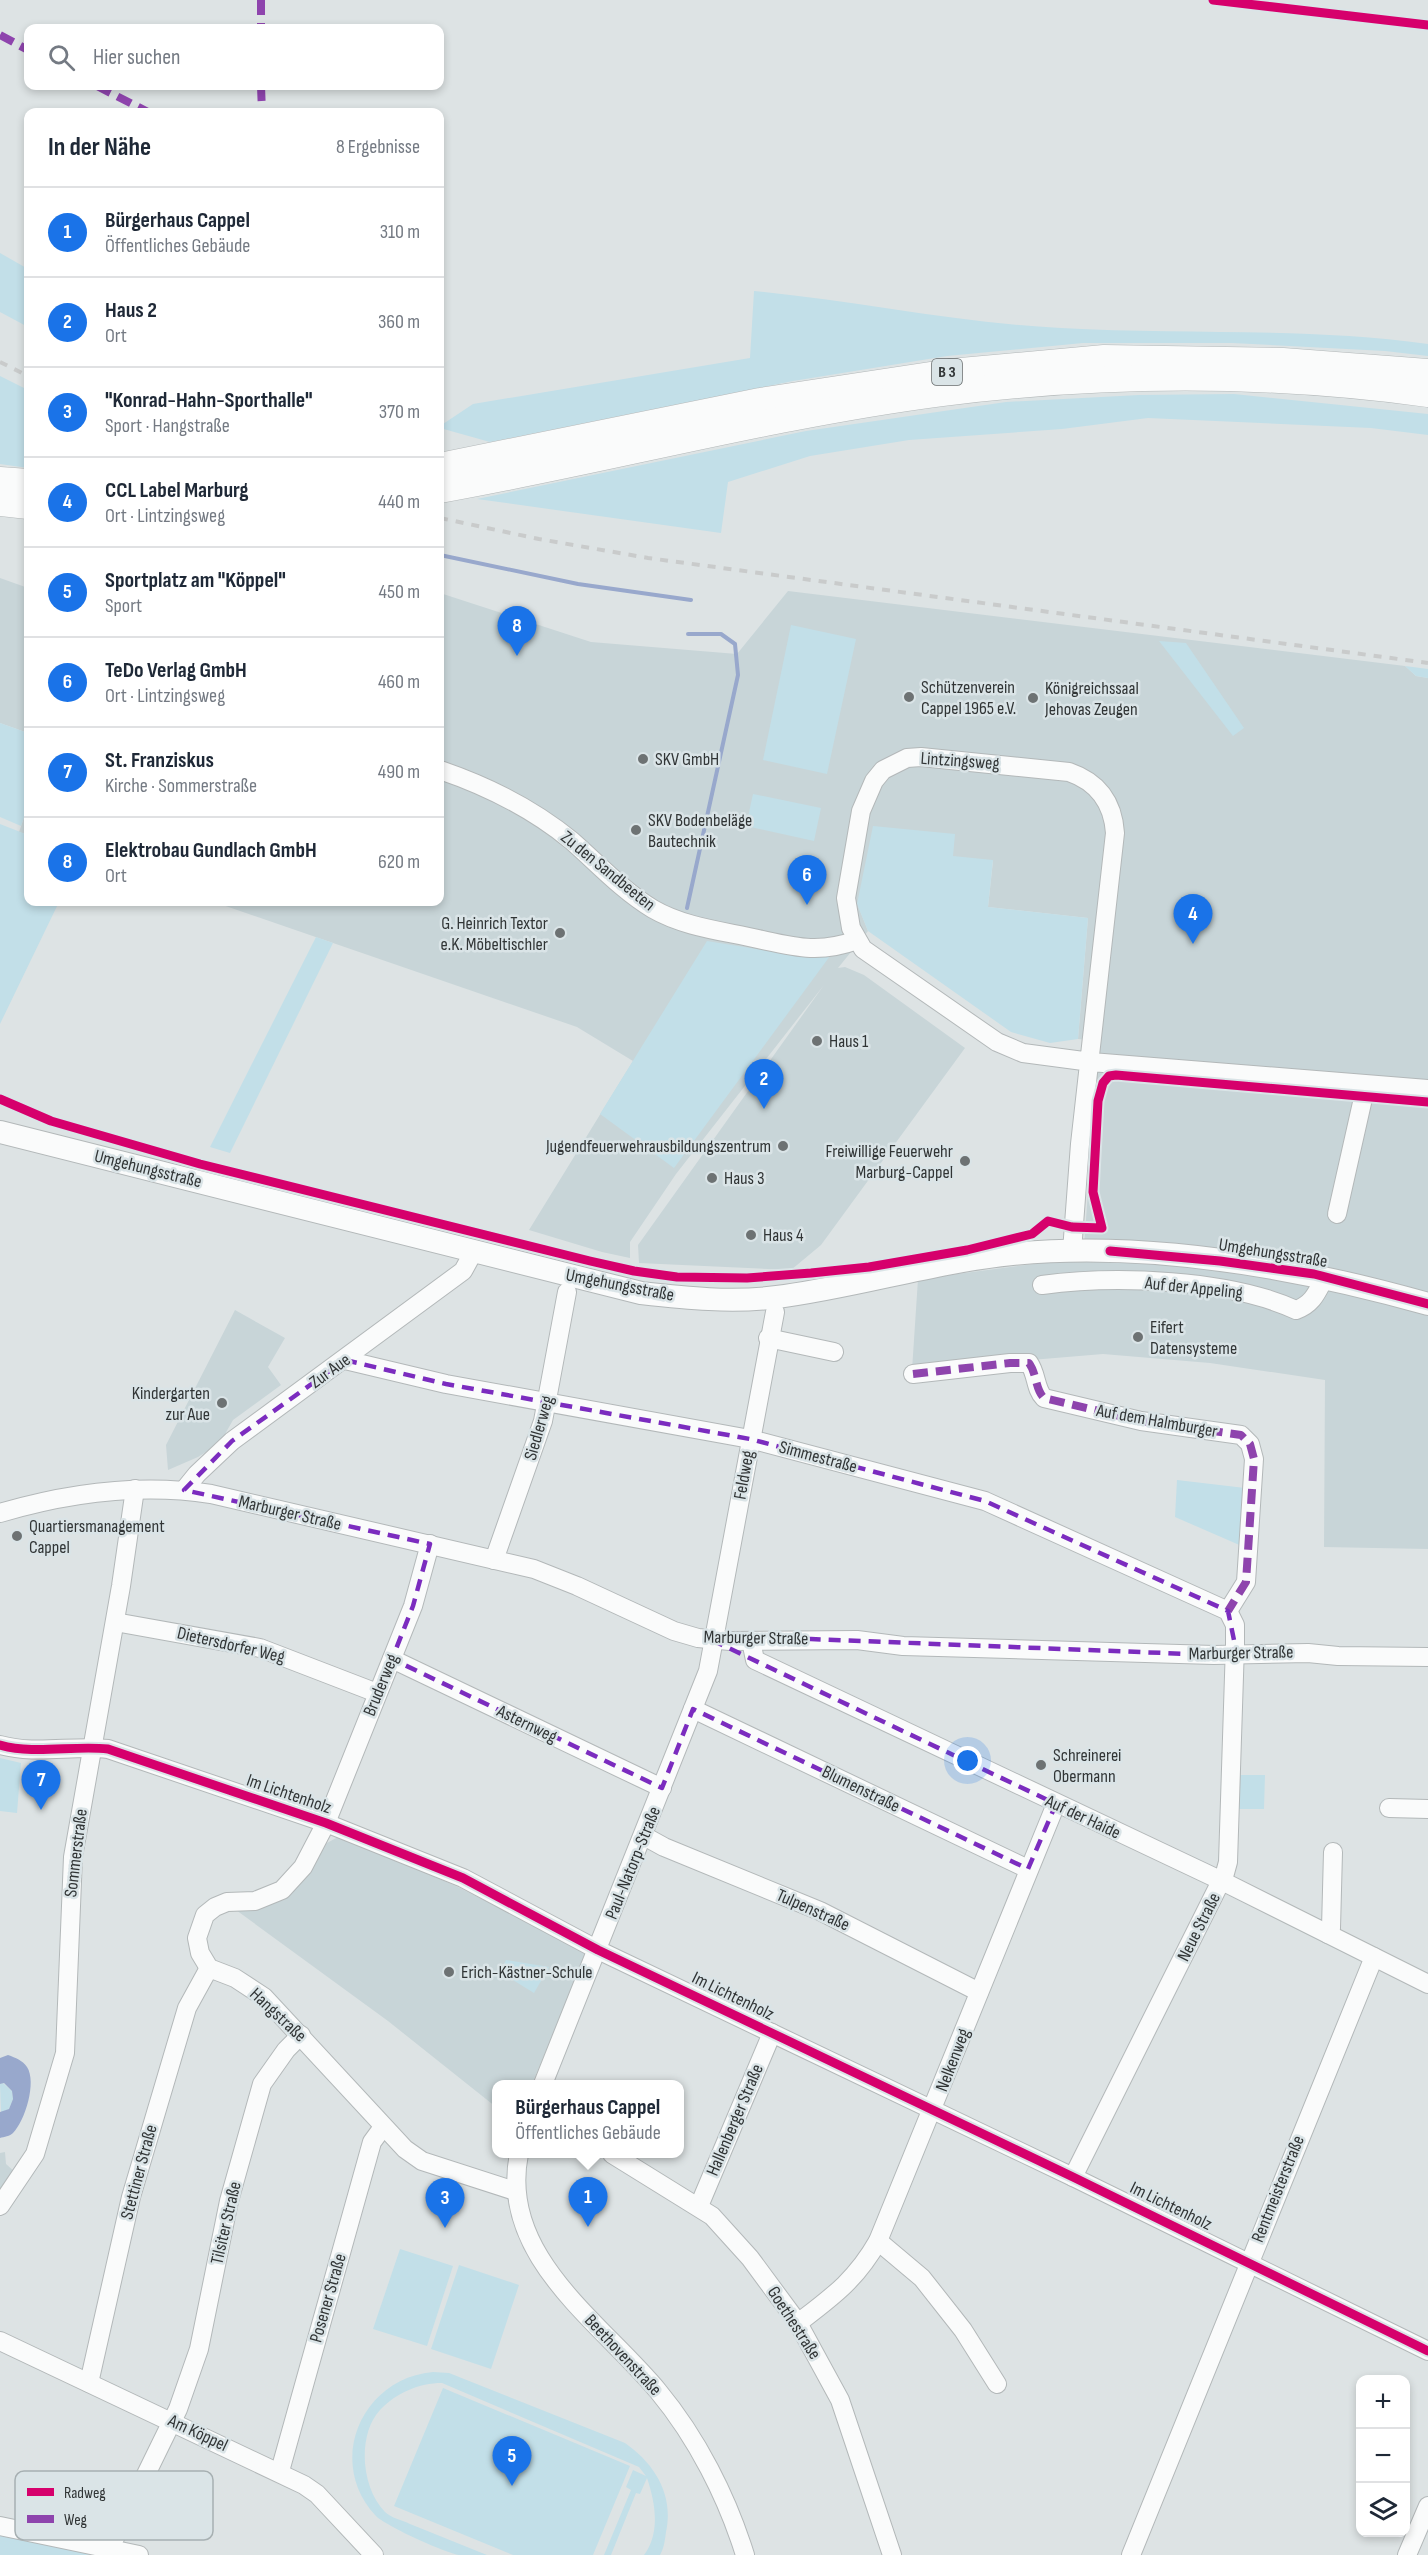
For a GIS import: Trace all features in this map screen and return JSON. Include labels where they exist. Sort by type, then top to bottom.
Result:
[{"type":"highway","name":"B 3","points":[[444,488],[477,471],[760,401],[950,372],[1104,358],[1283,361],[1428,372]]},
{"type":"highway","name":"B 3","points":[[444,467],[477,471],[942,393],[1112,378],[1296,381],[1428,394]]},
{"type":"highway","points":[[0,480],[24,482]]},
{"type":"highway","points":[[0,503],[24,506]]},
{"type":"main road","name":"Umgehungsstraße","points":[[0,1132],[641,1293],[695,1299],[776,1298],[948,1263],[1001,1256],[1072,1251],[1137,1253],[1220,1261],[1325,1277],[1428,1304]]},
{"type":"street","name":"Lintzingsweg","points":[[1072,1251],[1079,1155],[1090,1062],[1115,833],[1110,807],[1098,790],[1079,775],[1055,770],[941,757],[907,758],[883,770],[874,780],[861,811],[848,877],[846,914],[856,940],[870,954],[1004,1045],[1023,1053],[1090,1062]]},
{"type":"street","name":"Zu den Sandbeeten","points":[[444,772],[495,792],[544,821],[569,839],[637,898],[662,914],[692,924],[806,949],[834,948],[856,940]]},
{"type":"street","points":[[1090,1062],[1428,1089]]},
{"type":"street","points":[[1337,1214],[1366,1085]]},
{"type":"street","name":"Zur Aue","points":[[184,1490],[196,1474],[232,1441],[463,1271],[474,1251]]},
{"type":"street","name":"Auf der Appeling","points":[[1042,1285],[1076,1282],[1183,1283],[1228,1289],[1272,1299],[1296,1310],[1306,1306],[1314,1298],[1325,1277]]},
{"type":"street","name":"Siedlerweg","points":[[494,1560],[534,1448],[547,1404],[567,1292]]},
{"type":"street","name":"Feldweg","points":[[714,1639],[774,1312]]},
{"type":"street","points":[[768,1338],[834,1352]]},
{"type":"street","name":"Simmestraße","points":[[345,1360],[446,1384],[547,1404],[750,1438],[985,1501],[1228,1611]]},
{"type":"street","name":"Auf dem Halmburger","points":[[913,1374],[1029,1363],[1044,1398],[1141,1421],[1241,1435],[1250,1444],[1254,1460],[1248,1571],[1242,1592],[1228,1611]]},
{"type":"street","name":"Marburger Straße","points":[[0,1513],[59,1497],[135,1489],[184,1490],[534,1569],[698,1638],[751,1641],[834,1640],[903,1646],[1214,1655],[1308,1653],[1338,1656],[1428,1657]]},
{"type":"street","name":"Sommerstraße","points":[[0,2206],[34,2154],[65,2053],[73,1857],[115,1622],[135,1489]]},
{"type":"street","name":"Bruderweg","points":[[326,1823],[413,1606],[430,1544]]},
{"type":"street","points":[[1228,1611],[1235,1625],[1234,1654]]},
{"type":"street","name":"Dietersdorfer Weg","points":[[115,1622],[260,1648],[377,1693]]},
{"type":"street","name":"Paul-Natorp-Straße","points":[[545,2080],[708,1671],[714,1639]]},
{"type":"street","name":"Auf der Haide","points":[[751,1641],[755,1660],[1222,1881],[1428,1984]]},
{"type":"street","name":"Neue Straße","points":[[1074,2177],[1222,1881],[1228,1862],[1234,1654]]},
{"type":"street","name":"Asternweg","points":[[392,1659],[662,1788]]},
{"type":"street","name":"Blumenstraße","points":[[693,1709],[1029,1869]]},
{"type":"street","name":"Im Lichtenholz","points":[[0,1745],[34,1750],[93,1747],[108,1749],[326,1823],[463,1878],[598,1950],[1074,2177],[1428,2351]]},
{"type":"street","name":"Nelkenweg","points":[[798,2323],[847,2285],[867,2260],[878,2241],[933,2111],[1056,1804]]},
{"type":"street","points":[[1389,1808],[1428,1809]]},
{"type":"street","points":[[209,1968],[200,1953],[197,1938],[205,1916],[215,1907],[227,1902],[255,1901],[282,1890],[303,1867],[326,1823]]},
{"type":"street","name":"Tulpenstraße","points":[[644,1836],[664,1847],[820,1911],[979,1992]]},
{"type":"street","points":[[1328,1934],[1331,1928],[1333,1852]]},
{"type":"street","name":"Rentmeisterstraße","points":[[1131,2555],[1248,2262],[1374,1957]]},
{"type":"street","name":"Hangstraße","points":[[209,1968],[235,1978],[264,1997],[405,2149],[422,2161],[515,2191]]},
{"type":"street","name":"Stettiner Straße","points":[[89,2383],[130,2197],[187,2008],[209,1968]]},
{"type":"street","name":"Hallenberger Straße","points":[[699,2206],[772,2033]]},
{"type":"street","name":"Tilsiter Straße","points":[[147,2471],[171,2421],[199,2349],[229,2201],[262,2084],[286,2050],[301,2035]]},
{"type":"street","name":"Posener Straße","points":[[280,2471],[372,2142],[383,2127]]},
{"type":"street","name":"Beethovenstraße","points":[[519,2158],[515,2191],[522,2222],[539,2257],[568,2295],[658,2391],[699,2451],[733,2517],[745,2555]]},
{"type":"street","name":"Goethestraße","points":[[619,2158],[712,2216],[734,2238],[798,2323],[840,2400],[892,2555]]},
{"type":"street","points":[[878,2241],[922,2278],[963,2330],[997,2384]]},
{"type":"street","name":"Am Köppel","points":[[0,2341],[280,2471],[317,2494],[374,2555]]},
{"type":"street","points":[[1407,2555],[1428,2506]]},
{"type":"street","points":[[0,2526],[15,2529]]},
{"type":"street","points":[[70,2540],[139,2555]]},
{"type":"street","name":"Tilsiter Straße","points":[[110,2548],[114,2540]]},
{"type":"highlighted area","points":[[345,1360],[446,1384],[750,1439],[985,1501],[1228,1611],[1235,1645],[1234,1654],[1214,1655],[811,1639],[716,1642],[1056,1804],[1028,1869],[693,1709],[662,1788],[392,1659],[413,1606],[430,1544],[184,1490],[232,1441]]},
{"type":"shaded area","points":[[0,253],[24,267],[24,325],[0,312]]},
{"type":"shaded area","points":[[754,291],[984,322],[1022,325],[1107,330],[1336,335],[1428,344],[1428,356],[1385,351],[1232,343],[1083,343],[947,356],[793,381],[490,442],[444,429],[444,423],[473,404],[750,358]]},
{"type":"shaded area","points":[[0,376],[24,388],[24,467],[0,464]]},
{"type":"shaded area","points":[[1234,394],[1428,414],[1428,435],[1371,428],[1148,418],[1062,429],[909,440],[810,456],[728,482],[721,533],[477,499],[806,431],[1006,402],[1139,395]]},
{"type":"shaded area","points":[[0,578],[24,587],[24,732],[0,723]]},
{"type":"shaded area","points":[[788,591],[1405,666],[1416,676],[1428,678],[1428,1549],[1324,1547],[1325,1380],[1210,1363],[1103,1354],[912,1370],[918,1279],[1083,1260],[1099,1041],[1078,1039],[1088,918],[988,907],[993,861],[857,903],[868,931],[838,968],[845,967],[864,975],[965,1048],[821,1245],[791,1270],[639,1263],[638,1245],[824,985],[676,1174],[630,1242],[630,1258],[529,1230],[633,1061],[577,1027],[226,906],[444,906],[444,594],[591,642],[737,654]]},
{"type":"shaded area","points":[[791,625],[856,639],[827,774],[763,760]]},
{"type":"shaded area","points":[[1159,641],[1186,643],[1244,728],[1233,736]]},
{"type":"shaded area","points":[[1405,666],[1428,669],[1428,678],[1416,676]]},
{"type":"shaded area","points":[[0,723],[24,732],[24,817],[21,826],[0,817]]},
{"type":"shaded area","points":[[753,794],[821,808],[814,841],[746,826]]},
{"type":"shaded area","points":[[24,818],[24,834],[19,832]]},
{"type":"shaded area","points":[[0,824],[24,833],[24,906],[57,906],[0,1024]]},
{"type":"shaded area","points":[[873,826],[955,834],[953,856],[993,860],[988,907],[1088,918],[1078,1039],[1050,1043],[1011,1032],[868,931],[857,904]]},
{"type":"shaded area","points":[[316,937],[333,943],[230,1153],[210,1147]]},
{"type":"shaded area","points":[[707,941],[813,958],[830,956],[674,1168],[600,1114]]},
{"type":"shaded area","name":"Kindergarten zur Aue","points":[[235,1310],[285,1338],[268,1367],[281,1385],[233,1420],[225,1434],[228,1438],[198,1457],[168,1470],[166,1445]]},
{"type":"shaded area","points":[[1177,1480],[1245,1488],[1244,1547],[1175,1517]]},
{"type":"shaded area","points":[[0,1758],[21,1763],[17,1813],[0,1811]]},
{"type":"shaded area","points":[[1239,1775],[1265,1775],[1264,1809],[1238,1809]]},
{"type":"shaded area","name":"Erich-Kästner-Schule","points":[[340,1836],[458,1887],[587,1952],[534,2080],[492,2080],[492,2104],[388,2021],[236,1910],[284,1900],[306,1878],[325,1844]]},
{"type":"shaded area","points":[[506,1960],[549,1967],[534,1993],[500,1972]]},
{"type":"shaded area","points":[[3,2083],[12,2091],[13,2099],[9,2109],[1,2113],[0,2084]]},
{"type":"shaded area","points":[[5,2152],[6,2164],[16,2173],[0,2197],[0,2153]]},
{"type":"shaded area","points":[[400,2249],[453,2266],[427,2346],[373,2329]]},
{"type":"shaded area","points":[[459,2265],[519,2285],[491,2369],[431,2349]]},
{"type":"shaded area","points":[[433,2372],[449,2373],[625,2443],[636,2451],[660,2482],[667,2505],[668,2518],[660,2555],[644,2555],[655,2527],[654,2507],[647,2478],[640,2494],[636,2493],[611,2555],[604,2555],[631,2490],[626,2487],[633,2470],[646,2476],[639,2467],[442,2383],[433,2383],[408,2390],[380,2410],[368,2433],[365,2447],[367,2476],[377,2502],[387,2514],[487,2555],[452,2553],[403,2532],[376,2516],[361,2495],[353,2472],[353,2448],[359,2426],[370,2406],[387,2389],[408,2378]]},
{"type":"shaded area","points":[[443,2388],[630,2466],[593,2555],[513,2555],[394,2506]]},
{"type":"shaded area","points":[[0,2533],[15,2536],[15,2540],[37,2540],[115,2555],[0,2555]]},
{"type":"water","points":[[8,2055],[21,2061],[27,2067],[31,2082],[22,2120],[12,2134],[0,2138],[0,2112],[9,2109],[13,2099],[12,2091],[4,2083],[0,2084],[0,2058]]},
{"type":"waterway","points":[[444,556],[578,584],[691,600]]},
{"type":"waterway","points":[[687,908],[738,675],[735,644],[721,634],[688,634]]},
{"type":"railway","points":[[0,362],[24,374]]},
{"type":"railway","points":[[444,519],[539,539],[648,558],[1428,663]]},
{"type":"marked path","points":[[261,0],[261,24]]},
{"type":"marked path","points":[[0,35],[24,48]]},
{"type":"marked path","points":[[105,90],[140,108]]},
{"type":"marked path","points":[[261,90],[262,108]]},
{"type":"marked path","points":[[913,1374],[1029,1363],[1044,1398],[1141,1421],[1241,1435],[1250,1444],[1254,1459],[1246,1582],[1228,1611]]},
{"type":"cycle path","points":[[1213,0],[1428,25]]},
{"type":"cycle path","points":[[0,1099],[51,1121],[200,1164],[590,1261],[634,1271],[677,1277],[747,1278],[869,1267],[967,1250],[1032,1234],[1048,1221],[1072,1227],[1102,1228],[1093,1192],[1098,1101],[1103,1083],[1109,1076],[1428,1102]]},
{"type":"cycle path","points":[[1110,1251],[1220,1261],[1314,1274],[1428,1304]]},
{"type":"cycle path","points":[[0,1745],[40,1750],[108,1749],[326,1823],[463,1878],[598,1950],[1073,2177],[1428,2351]]},
{"type":"place","name":"Elektrobau Gundlach GmbH","points":[[517,656]]},
{"type":"place","name":"Schützenverein Cappel 1965 e.V.","points":[[909,697]]},
{"type":"place","name":"Königreichssaal Jehovas Zeugen","points":[[1033,698]]},
{"type":"place","name":"SKV GmbH","points":[[643,759]]},
{"type":"place","name":"SKV Bodenbeläge Bautechnik","points":[[636,830]]},
{"type":"place","name":"TeDo Verlag GmbH","points":[[807,905]]},
{"type":"place","name":"G. Heinrich Textor e.K. Möbeltischler","points":[[560,933]]},
{"type":"place","name":"CCL Label Marburg","points":[[1193,944]]},
{"type":"place","name":"Haus 1","points":[[817,1041]]},
{"type":"place","name":"Haus 2","points":[[764,1109]]},
{"type":"place","name":"Jugendfeuerwehrausbildungszentrum","points":[[783,1146]]},
{"type":"place","name":"Freiwillige Feuerwehr Marburg-Cappel","points":[[965,1161]]},
{"type":"place","name":"Haus 3","points":[[712,1178]]},
{"type":"place","name":"Haus 4","points":[[751,1235]]},
{"type":"place","name":"Eifert Datensysteme","points":[[1138,1337]]},
{"type":"place","name":"Kindergarten zur Aue","points":[[222,1403]]},
{"type":"place","name":"Quartiersmanagement Cappel","points":[[17,1536]]},
{"type":"place","name":"Schreinerei Obermann","points":[[1041,1765]]},
{"type":"place","name":"St. Franziskus","points":[[41,1810]]},
{"type":"place","name":"Erich-Kästner-Schule","points":[[449,1972]]},
{"type":"place","name":"Bürgerhaus Cappel","points":[[588,2227]]},
{"type":"place","name":"\"Konrad-Hahn-Sporthalle\"","points":[[445,2228]]},
{"type":"place","name":"Sportplatz am \"Köppel\"","points":[[512,2486]]}]
